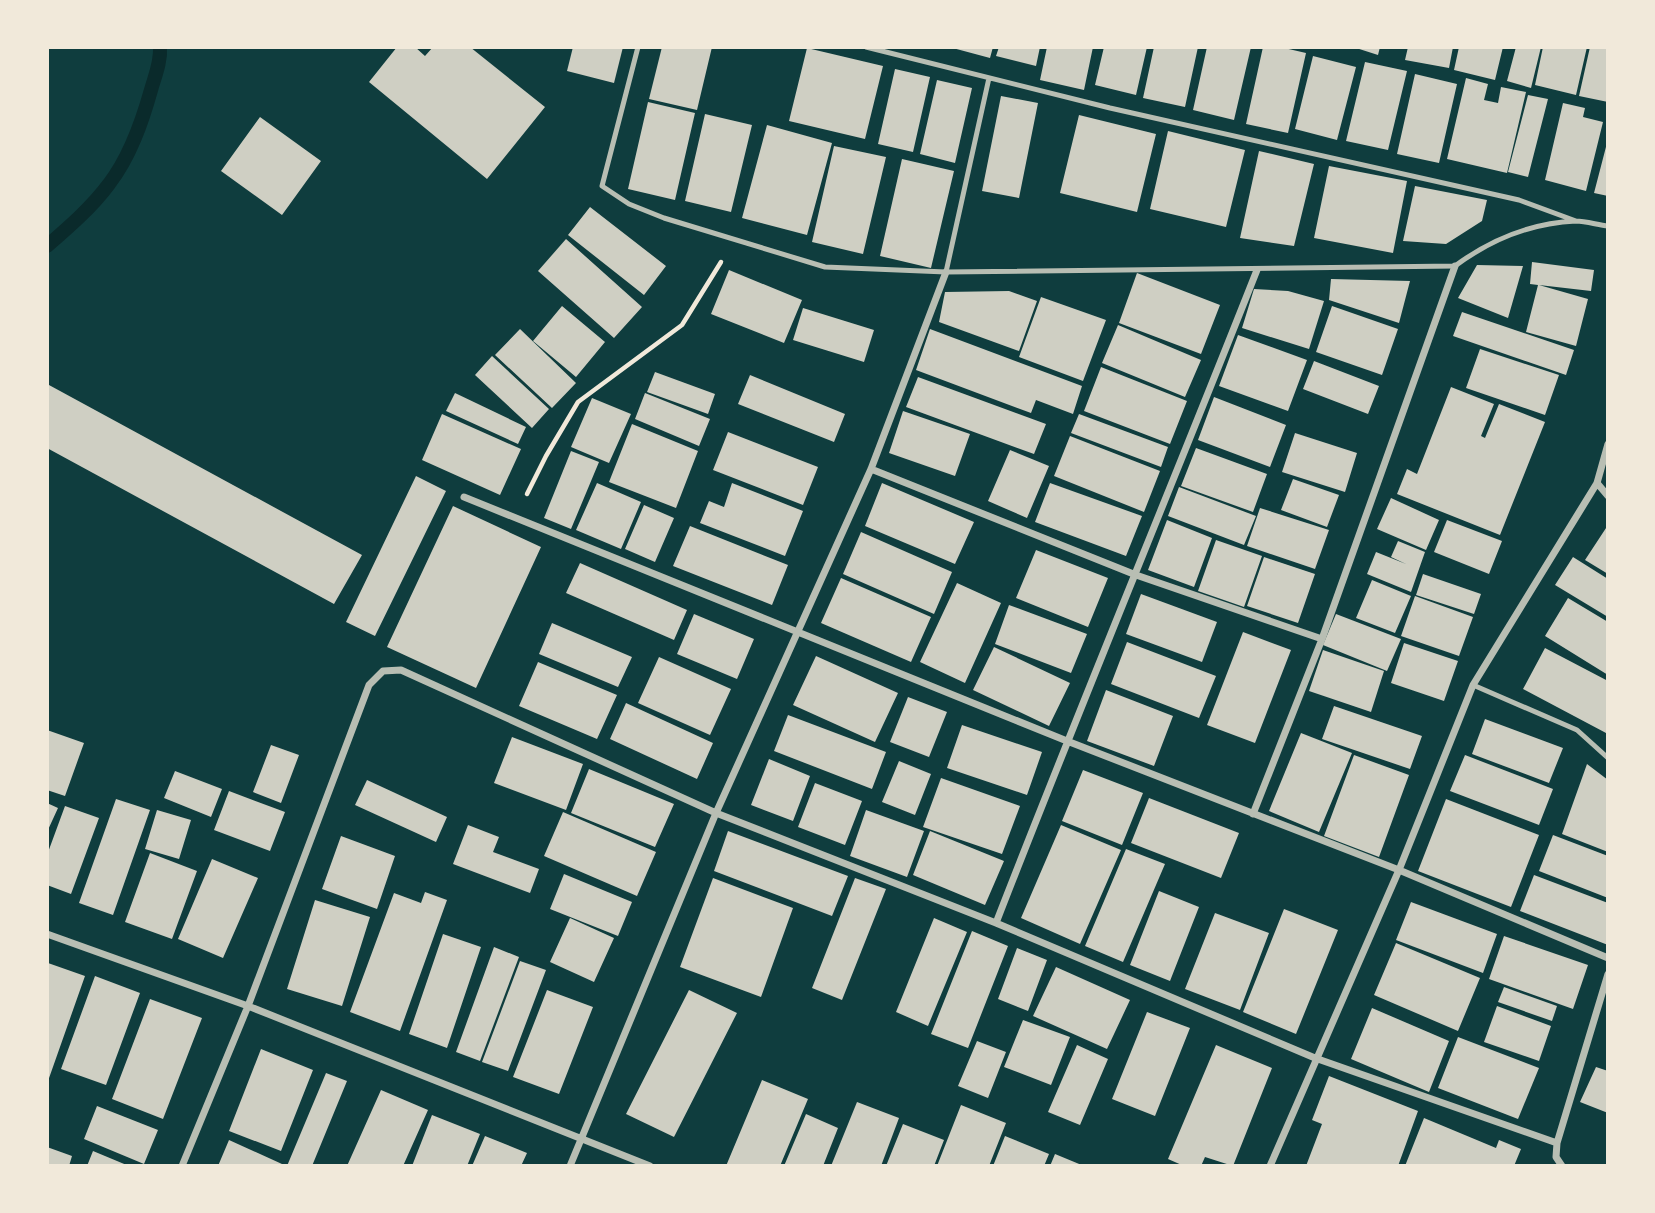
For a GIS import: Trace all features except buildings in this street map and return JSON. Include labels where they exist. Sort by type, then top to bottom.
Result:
[{"type":"street","points":[[1254,814],[1322,639],[1455,266]]},
{"type":"street","points":[[996,923],[1257,270]]},
{"type":"street","points":[[570,1166],[716,813],[871,469],[946,272]]},
{"type":"street","points":[[1270,1166],[1399,870],[1474,685],[1597,484],[1608,444]]},
{"type":"street","points":[[871,469],[1136,575],[1322,639]]},
{"type":"street","points":[[1597,484],[1608,496]]},
{"type":"street","points":[[464,497],[1067,741],[1399,870],[1608,958]]},
{"type":"street","points":[[182,1166],[248,1006],[369,685],[383,671],[401,670],[716,813],[996,923],[1315,1058],[1557,1143]]},
{"type":"street","points":[[47,934],[248,1006],[650,1166]]},
{"type":"street","points":[[1562,1166],[1556,1157],[1557,1143],[1608,974]]},
{"type":"lane","points":[[638,47],[602,186],[629,204],[652,213],[825,267],[946,272],[1455,266],[1476,250],[1509,234],[1577,221]]},
{"type":"lane","points":[[866,47],[1124,111],[1519,200],[1577,221],[1608,226]]},
{"type":"lane","points":[[946,272],[989,78]]},
{"type":"lane","points":[[1474,685],[1577,730],[1608,758]]},
{"type":"path","points":[[515,517],[545,456],[578,402],[682,325],[735,240]]},
{"type":"waterway","points":[[47,246],[95,201],[123,162],[144,114],[160,58],[160,47]]}]
